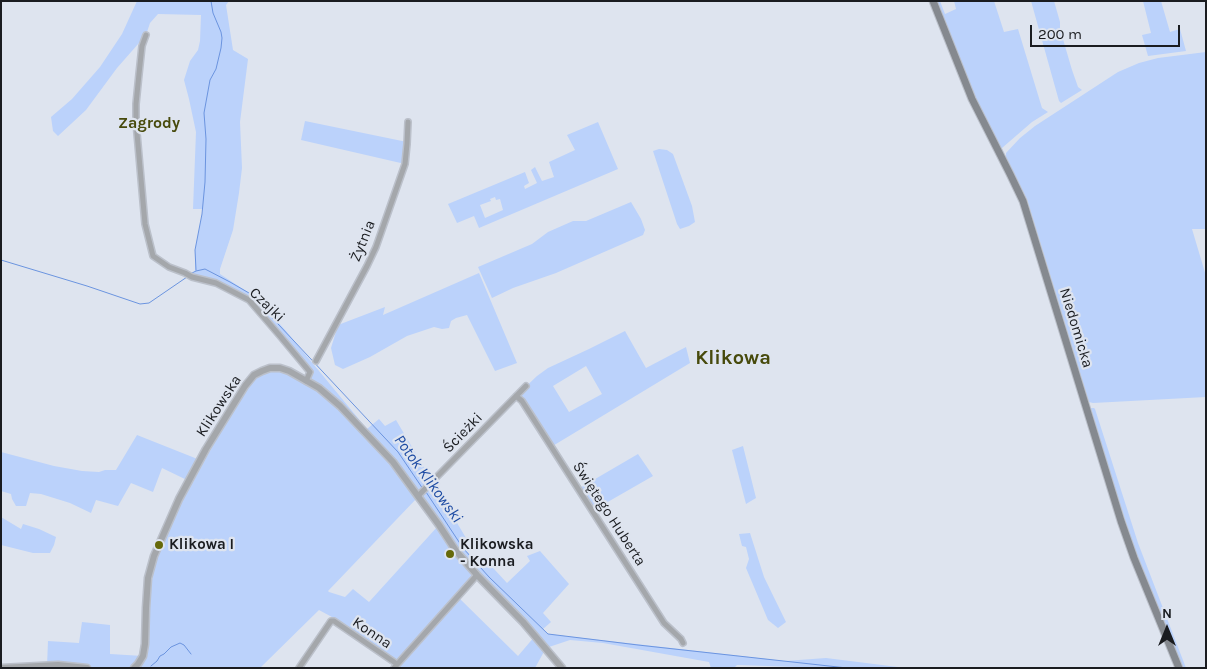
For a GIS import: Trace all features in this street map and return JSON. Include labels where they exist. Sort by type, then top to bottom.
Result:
[{"type":"main road","name":"Niedomicka","points":[[933,1],[972,99],[1023,201],[1121,521],[1179,668]]},
{"type":"street","name":"Czajki","points":[[146,35],[142,46],[136,104],[138,156],[145,224],[153,256],[168,267],[192,277],[216,283],[248,300],[310,372],[306,381]]},
{"type":"street","name":"Żytnia","points":[[316,361],[376,247],[405,164],[408,122]]},
{"type":"street","name":"Klikowska","points":[[134,668],[143,656],[146,636],[146,589],[148,578],[154,556],[179,499],[206,449],[245,386],[254,375],[270,368],[280,368],[289,371],[319,388],[340,406],[422,492],[456,551],[523,622],[562,668]]},
{"type":"street","name":"Ścieżki","points":[[422,492],[526,386]]},
{"type":"street","name":"Świętego Huberta","points":[[516,396],[522,401],[664,623],[683,643]]},
{"type":"street","name":"Konna","points":[[299,668],[330,621],[334,621],[396,666],[477,575]]},
{"type":"street","points":[[1,668],[58,666],[87,668]]},
{"type":"shaded area","points":[[137,1],[229,1],[226,5],[233,50],[248,59],[240,122],[242,168],[239,193],[233,230],[220,274],[262,304],[367,429],[379,419],[385,426],[396,420],[466,538],[460,543],[475,561],[482,556],[507,583],[530,561],[527,556],[540,551],[569,584],[543,613],[551,622],[543,629],[548,634],[785,661],[826,658],[906,668],[796,668],[737,665],[734,668],[711,668],[709,662],[603,643],[570,640],[546,648],[535,668],[394,668],[397,664],[344,628],[343,623],[319,610],[260,668],[87,668],[47,666],[48,641],[79,643],[82,622],[110,625],[110,654],[143,656],[148,652],[151,585],[164,535],[234,407],[254,375],[280,368],[305,380],[310,372],[249,300],[193,276],[195,270],[195,250],[203,209],[193,209],[196,132],[184,80],[190,61],[198,50],[201,15],[158,14],[150,23],[146,35],[117,68],[86,110],[58,136],[53,131],[51,117],[72,99],[100,67],[122,34]],"holes":[[[418,497],[438,526],[369,602],[353,589],[345,597],[329,592]],[[477,575],[535,636],[518,656],[458,597]]]},
{"type":"shaded area","points":[[936,1],[940,1],[945,14],[956,9],[954,1],[994,1],[1004,32],[1018,29],[1042,108],[1048,112],[1032,122],[1002,148],[989,128]]},
{"type":"shaded area","points":[[1031,1],[1054,1],[1072,70],[1078,87],[1082,90],[1061,103],[1059,101]]},
{"type":"shaded area","points":[[1143,1],[1161,1],[1170,32],[1180,29],[1186,51],[1148,56],[1142,35],[1151,33]]},
{"type":"shaded area","points":[[1206,52],[1206,229],[1192,229],[1206,276],[1206,397],[1089,402],[1027,199],[1006,157],[1006,153],[1035,126],[1118,72],[1139,63],[1158,58]]},
{"type":"shaded area","points":[[305,121],[407,142],[405,164],[301,140]]},
{"type":"shaded area","points":[[598,122],[618,169],[479,228],[474,216],[457,223],[448,204],[525,172],[529,183],[524,186],[525,189],[537,183],[531,170],[535,167],[542,181],[554,177],[549,162],[575,150],[567,135]],"holes":[[[495,197],[496,200],[500,199],[503,210],[485,218],[480,205],[491,201],[490,199]]]},
{"type":"shaded area","points":[[659,149],[667,150],[673,154],[692,206],[695,222],[680,229],[653,151]]},
{"type":"shaded area","points":[[631,202],[645,230],[643,235],[556,273],[513,288],[492,298],[478,267],[532,244],[548,232],[573,221],[586,221]]},
{"type":"shaded area","points":[[479,273],[517,363],[495,371],[467,315],[451,321],[449,328],[434,327],[407,336],[370,357],[343,369],[335,365],[331,348],[338,325],[385,307],[383,315]]},
{"type":"shaded area","points":[[625,331],[646,368],[686,347],[690,363],[551,447],[516,396],[548,368]],"holes":[[[586,366],[602,394],[569,412],[553,386]]]},
{"type":"shaded area","points":[[1091,408],[1095,409],[1138,543],[1186,668],[1183,668],[1133,544]]},
{"type":"shaded area","points":[[137,435],[200,460],[189,481],[162,468],[153,492],[131,483],[118,506],[96,500],[91,513],[70,503],[41,494],[30,493],[26,506],[16,506],[11,494],[1,491],[1,452],[54,466],[82,471],[116,470]]},
{"type":"shaded area","points":[[743,446],[756,498],[746,504],[732,450]]},
{"type":"shaded area","points":[[638,454],[653,476],[592,511],[578,489]]},
{"type":"shaded area","points":[[1,517],[21,529],[23,524],[56,537],[50,553],[33,553],[1,545]]},
{"type":"shaded area","points":[[750,533],[764,577],[786,622],[778,628],[768,620],[746,568],[749,559],[746,547],[742,546],[739,534]]},
{"type":"waterway","points":[[196,270],[195,250],[202,214],[205,182],[206,139],[204,113],[210,80],[216,69],[222,38],[213,13],[211,1]]},
{"type":"waterway","name":"Potok Klikowski","points":[[1,260],[140,304],[149,303],[187,277]]},
{"type":"waterway","name":"Potok Klikowski","points":[[190,274],[205,269],[249,293],[398,452],[423,489]]},
{"type":"waterway","name":"Potok Klikowski","points":[[426,492],[463,548],[489,577],[548,634],[847,668]]},
{"type":"waterway","points":[[151,666],[171,647],[180,643],[191,654]]},
{"type":"place","name":"Klikowa I","points":[[159,545]]},
{"type":"place","name":"Klikowska - Konna","points":[[450,554]]},
{"type":"district","name":"Zagrody","points":[[149,123]]},
{"type":"district","name":"Klikowa","points":[[733,358]]}]
